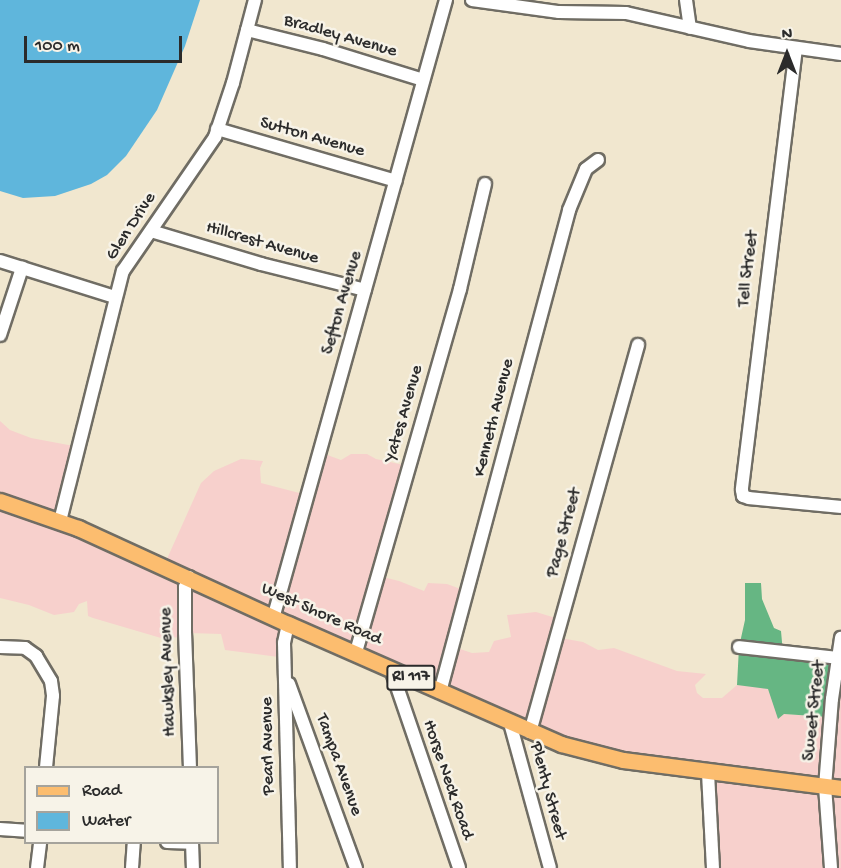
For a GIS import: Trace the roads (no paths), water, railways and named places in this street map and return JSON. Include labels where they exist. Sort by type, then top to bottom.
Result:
[{"type":"main road","name":"West Shore Road","points":[[0,501],[60,521],[189,577],[274,615],[288,624],[356,652],[530,732],[600,755],[708,773],[841,788]]},
{"type":"street","name":"Glen Drive","points":[[60,521],[123,271],[206,153],[217,129],[255,0]]},
{"type":"street","name":"Sefton Avenue","points":[[274,615],[446,0]]},
{"type":"street","points":[[472,0],[550,11],[626,13],[749,41],[841,54]]},
{"type":"street","points":[[686,0],[690,28]]},
{"type":"street","name":"Bradley Avenue","points":[[247,30],[323,49],[423,80]]},
{"type":"street","name":"Tell Street","points":[[796,48],[753,393],[743,496],[841,507]]},
{"type":"street","name":"Sutton Avenue","points":[[217,129],[396,181]]},
{"type":"street","name":"Kenneth Avenue","points":[[440,692],[569,210],[586,169],[598,160]]},
{"type":"street","name":"Yates Avenue","points":[[356,652],[459,290],[485,184]]},
{"type":"street","name":"Hillcrest Avenue","points":[[151,231],[261,264],[365,291]]},
{"type":"street","points":[[0,261],[116,297]]},
{"type":"street","points":[[0,335],[22,268]]},
{"type":"street","name":"Page Street","points":[[530,732],[599,477],[638,345]]},
{"type":"street","name":"Hawksley Avenue","points":[[189,577],[185,587],[185,632],[190,766]]},
{"type":"street","name":"Pearl Avenue","points":[[288,624],[284,643],[290,868]]},
{"type":"street","name":"Sweet Street","points":[[831,868],[825,787],[830,718],[841,639]]},
{"type":"street","points":[[0,647],[25,648],[36,656],[51,681],[53,696],[46,766]]},
{"type":"street","points":[[739,647],[838,657]]},
{"type":"street","name":"Horse Neck Road","points":[[391,669],[459,868]]},
{"type":"street","name":"Tampa Avenue","points":[[286,674],[356,868]]},
{"type":"street","name":"Plenty Street","points":[[510,723],[550,868]]},
{"type":"street","points":[[708,773],[713,868]]},
{"type":"street","points":[[0,829],[24,831]]},
{"type":"street","points":[[37,868],[40,844]]},
{"type":"street","points":[[132,868],[134,844]]},
{"type":"street","points":[[192,844],[193,868]]},
{"type":"water","points":[[0,0],[200,0],[185,46],[157,110],[126,156],[107,175],[91,184],[55,196],[23,198],[0,191]]}]
